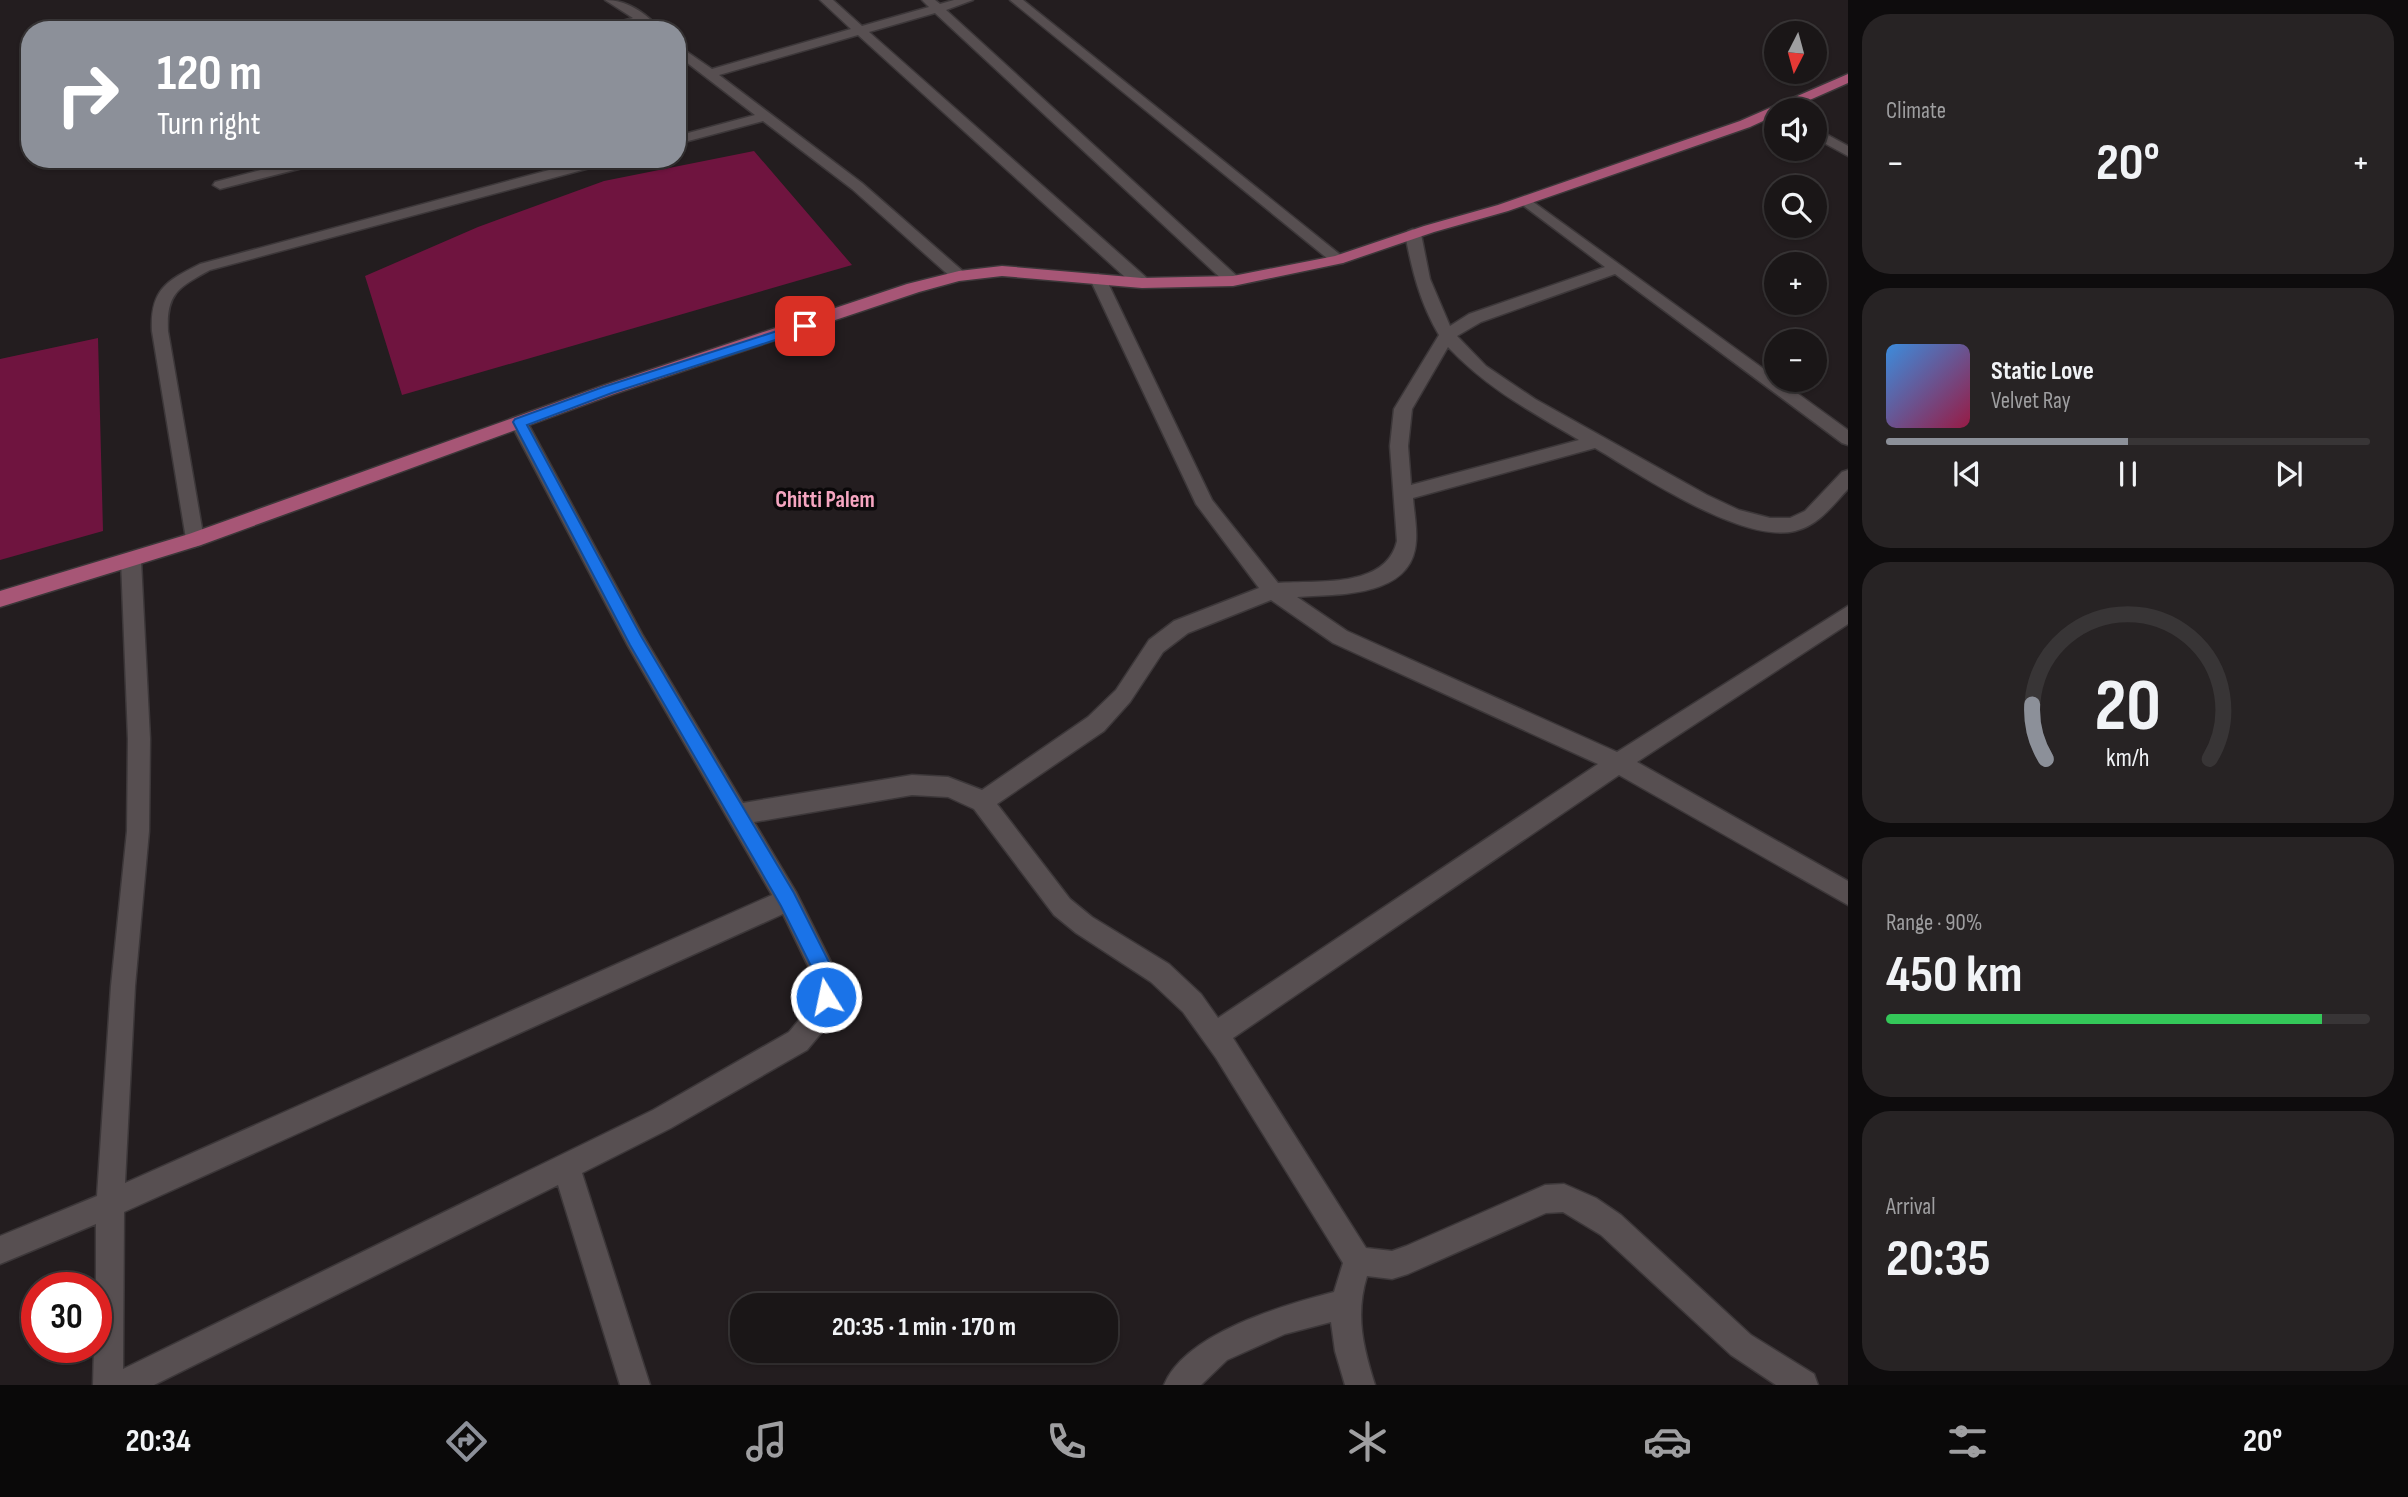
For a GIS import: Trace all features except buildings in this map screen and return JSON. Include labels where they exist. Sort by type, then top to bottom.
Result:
[{"type":"main road","points":[[1805,98],[1848,78]]},
{"type":"main road","points":[[0,598],[194,540],[519,422],[913,288],[959,276],[1002,271],[1142,284],[1233,281],[1338,260],[1525,200],[1764,116]]},
{"type":"street","points":[[611,0],[644,21]]},
{"type":"street","points":[[826,0],[1142,284]]},
{"type":"street","points":[[709,74],[860,30],[932,4],[967,0]]},
{"type":"street","points":[[1016,0],[1338,260]]},
{"type":"street","points":[[932,4],[1233,281]]},
{"type":"street","points":[[634,21],[642,19]]},
{"type":"street","points":[[686,56],[857,186],[959,276]]},
{"type":"street","points":[[686,65],[694,63]]},
{"type":"street","points":[[686,138],[766,116]]},
{"type":"street","points":[[1827,139],[1848,152]]},
{"type":"street","points":[[220,185],[286,168]]},
{"type":"street","points":[[194,540],[160,331],[158,310],[165,293],[205,267],[574,168]]},
{"type":"street","points":[[1525,200],[1848,439]]},
{"type":"street","points":[[1413,234],[1422,279],[1436,317],[1447,335],[1480,370],[1530,403],[1700,500],[1734,516],[1770,525],[1792,525],[1812,516],[1843,483]]},
{"type":"street","points":[[982,802],[1096,724],[1124,696],[1156,646],[1181,627],[1273,591],[1359,585],[1387,575],[1403,559],[1406,541],[1399,446],[1403,409],[1447,335],[1475,318],[1617,268]]},
{"type":"street","points":[[1098,279],[1205,504],[1273,591],[1340,638],[1618,763],[1848,894]]},
{"type":"street","points":[[122,1385],[662,1119],[798,1041],[818,1017],[826,997],[822,968],[788,900],[635,640],[519,422]]},
{"type":"street","points":[[1403,494],[1598,441]]},
{"type":"street","points":[[1843,483],[1848,507]]},
{"type":"street","points":[[108,1385],[110,1204],[124,986],[138,831],[139,739],[131,560]]},
{"type":"street","points":[[1215,1035],[1618,763],[1848,614]]},
{"type":"street","points":[[738,814],[912,785],[948,787],[966,792],[982,802],[1062,907],[1084,925],[1160,972],[1192,1003],[1215,1035],[1358,1261],[1345,1304],[1344,1332],[1360,1385]]},
{"type":"street","points":[[0,1250],[110,1204],[788,900]]},
{"type":"street","points":[[566,1166],[635,1385]]},
{"type":"street","points":[[1358,1261],[1392,1265],[1400,1263],[1545,1199],[1564,1198],[1611,1225],[1741,1345],[1803,1385]]},
{"type":"street","points":[[1179,1385],[1217,1350],[1283,1320],[1345,1304]]},
{"type":"shaded area","points":[[754,151],[852,265],[402,395],[365,276],[478,227],[604,181],[669,168],[686,168],[686,165]]},
{"type":"shaded area","points":[[98,338],[103,531],[0,560],[0,359]]},
{"type":"district","name":"Chitti Palem","points":[[825,499]]},
{"type":"route","points":[[805,326],[519,422],[635,640],[788,900],[822,968],[826,997]]}]
